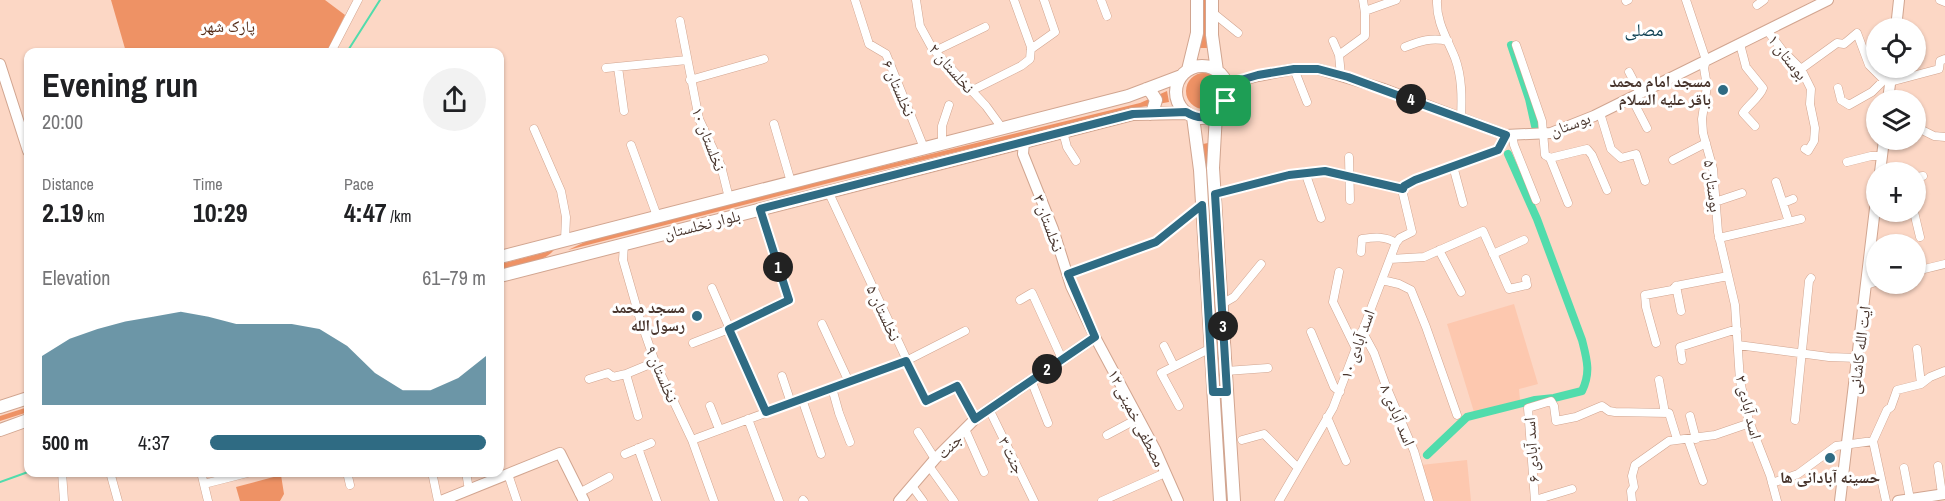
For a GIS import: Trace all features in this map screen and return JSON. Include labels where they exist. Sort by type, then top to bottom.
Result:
[{"type":"main road","points":[[1197,0],[1197,33],[1185,73],[1178,83],[1177,99],[1190,115],[1202,205],[1220,501]]},
{"type":"main road","points":[[1897,18],[1899,0]]},
{"type":"main road","name":"بوستان","points":[[1227,84],[1258,75],[1294,69],[1318,69],[1384,89],[1509,135],[1551,133],[1600,113],[1825,1]]},
{"type":"main road","points":[[1212,6],[1212,35],[1217,71]]},
{"type":"main road","points":[[0,64],[24,139]]},
{"type":"main road","points":[[1185,73],[1203,66],[1217,71],[1227,84],[1226,101],[1216,114],[1209,117],[1190,115]]},
{"type":"main road","name":"بلوار نخلستان","points":[[504,256],[1128,96],[1185,73]]},
{"type":"main road","points":[[1887,90],[1888,78]]},
{"type":"main road","points":[[1146,89],[1156,100],[1156,106],[1150,114]]},
{"type":"main road","name":"بلوار نخلستان","points":[[504,275],[1133,114],[1190,115]]},
{"type":"main road","points":[[1216,114],[1213,168],[1234,501]]},
{"type":"main road","name":"نخلستان ۳","points":[[1024,142],[1023,154],[1068,274],[1095,337]]},
{"type":"main road","points":[[1881,162],[1883,150]]},
{"type":"main road","points":[[562,241],[563,259]]},
{"type":"main road","name":"ایت الله کاشانی","points":[[1840,501],[1858,358],[1869,294]]},
{"type":"main road","name":"جنت","points":[[899,501],[975,419],[1095,337]]},
{"type":"main road","name":"مصطفی خمینی ۱۲","points":[[1095,337],[1139,418],[1178,501]]},
{"type":"main road","points":[[1213,392],[1227,392]]},
{"type":"main road","points":[[0,407],[24,399]]},
{"type":"main road","points":[[0,430],[24,421]]},
{"type":"main road","points":[[504,474],[560,453],[581,497]]},
{"type":"main road","points":[[439,501],[463,495],[490,477]]},
{"type":"main road","points":[[1898,501],[1944,494]]},
{"type":"street","points":[[333,48],[358,0]]},
{"type":"street","name":"نخلستان ۶","points":[[855,0],[869,44],[886,54],[924,148]]},
{"type":"street","name":"نخلستان ۲","points":[[916,0],[920,26],[935,51],[986,105],[1002,128]]},
{"type":"street","points":[[971,91],[1021,66],[1030,59],[1031,49],[1014,0]]},
{"type":"street","points":[[1031,49],[1055,32],[1044,0]]},
{"type":"street","points":[[1101,0],[1107,16]]},
{"type":"street","points":[[1339,55],[1365,36],[1365,11],[1362,0]]},
{"type":"street","points":[[1365,11],[1396,0]]},
{"type":"street","points":[[1437,0],[1439,21],[1461,79],[1461,118]]},
{"type":"street","points":[[1757,6],[1764,0]]},
{"type":"street","points":[[1940,0],[1945,2]]},
{"type":"street","name":"بوستان ۵","points":[[1689,1],[1706,60],[1704,68],[1707,78],[1707,96],[1702,119],[1713,169],[1719,238],[1728,276]]},
{"type":"street","points":[[1212,6],[1238,33]]},
{"type":"street","name":"نخلستان ۱۰","points":[[680,21],[699,120],[721,166],[729,198]]},
{"type":"street","points":[[935,51],[985,27]]},
{"type":"street","name":"بوستان ۱","points":[[1767,30],[1782,50],[1802,69],[1811,89],[1810,104],[1815,128],[1814,141],[1808,151],[1805,149]]},
{"type":"street","points":[[1802,69],[1837,43],[1844,44],[1857,33],[1869,65],[1887,81]]},
{"type":"street","points":[[1405,47],[1420,41],[1436,39],[1448,41]]},
{"type":"street","points":[[1333,41],[1339,55],[1341,76]]},
{"type":"street","points":[[1740,44],[1746,67],[1763,88],[1761,94],[1743,113],[1755,126]]},
{"type":"street","points":[[1516,45],[1539,108],[1545,133],[1545,154],[1550,158],[1568,203]]},
{"type":"street","points":[[690,80],[764,59]]},
{"type":"street","points":[[606,68],[687,60]]},
{"type":"street","points":[[1942,61],[1945,73]]},
{"type":"street","points":[[1838,88],[1841,100],[1850,105],[1887,81],[1939,69],[1942,61]]},
{"type":"street","points":[[618,67],[624,111]]},
{"type":"street","points":[[1294,69],[1307,102]]},
{"type":"street","points":[[1629,72],[1647,128]]},
{"type":"street","points":[[942,143],[942,126],[949,105]]},
{"type":"street","points":[[1600,113],[1611,149],[1621,158],[1636,154],[1645,181]]},
{"type":"street","points":[[774,124],[791,182]]},
{"type":"street","points":[[534,129],[561,191],[566,217],[562,241]]},
{"type":"street","points":[[1063,132],[1067,147],[1076,161]]},
{"type":"street","points":[[1926,133],[1945,137]]},
{"type":"street","points":[[1215,194],[1280,177],[1325,171],[1403,187],[1498,150],[1509,135],[1536,200]]},
{"type":"street","points":[[1673,160],[1706,143]]},
{"type":"street","points":[[631,145],[657,216]]},
{"type":"street","points":[[1550,158],[1587,149],[1592,155],[1607,190]]},
{"type":"street","points":[[1847,162],[1870,156],[1882,156]]},
{"type":"street","points":[[1349,157],[1350,200]]},
{"type":"street","points":[[1453,166],[1463,203]]},
{"type":"street","points":[[1305,172],[1321,218]]},
{"type":"street","points":[[1776,182],[1789,222]]},
{"type":"street","name":"اسد آبادی ۱۰","points":[[1279,501],[1340,392],[1396,243],[1400,238],[1412,232],[1403,187]]},
{"type":"street","name":"نخلستان ۵","points":[[828,191],[926,401],[957,386],[975,419]]},
{"type":"street","points":[[1715,202],[1742,194]]},
{"type":"street","points":[[1784,203],[1793,199]]},
{"type":"street","points":[[1068,274],[1156,242],[1202,205]]},
{"type":"street","points":[[693,343],[729,329],[789,300],[760,209]]},
{"type":"street","points":[[1719,238],[1801,219]]},
{"type":"street","points":[[1390,259],[1424,257],[1483,231],[1509,289],[1527,285],[1526,279]]},
{"type":"street","points":[[1361,252],[1362,239],[1374,237],[1390,239],[1396,243]]},
{"type":"street","points":[[1493,254],[1524,240]]},
{"type":"street","name":"نخلستان ۹","points":[[624,244],[623,260],[640,320],[656,362],[692,440],[714,501]]},
{"type":"street","points":[[1439,250],[1461,292]]},
{"type":"street","points":[[1222,304],[1234,297],[1261,264]]},
{"type":"street","points":[[1926,269],[1945,264]]},
{"type":"street","points":[[1339,272],[1333,302],[1356,350]]},
{"type":"street","points":[[1656,343],[1645,295],[1671,290],[1676,286],[1728,276]]},
{"type":"street","name":"اسد آبادی ۲","points":[[1728,276],[1735,305],[1740,381],[1750,423],[1777,501]]},
{"type":"street","points":[[1796,420],[1811,278]]},
{"type":"street","points":[[1382,280],[1411,290],[1456,415]]},
{"type":"street","points":[[1676,286],[1681,311]]},
{"type":"street","points":[[712,288],[766,412]]},
{"type":"street","points":[[1020,300],[1032,293],[1062,359]]},
{"type":"street","points":[[822,324],[849,382]]},
{"type":"street","points":[[1682,360],[1680,347],[1737,329]]},
{"type":"street","points":[[692,440],[906,361],[965,332]]},
{"type":"street","points":[[1311,332],[1334,387],[1340,392]]},
{"type":"street","name":"اسد آبادی ۸","points":[[1362,332],[1374,352],[1414,451],[1429,501]]},
{"type":"street","points":[[1738,345],[1829,357],[1858,358]]},
{"type":"street","points":[[1164,346],[1174,366]]},
{"type":"street","points":[[1179,406],[1161,373],[1210,348]]},
{"type":"street","points":[[1917,349],[1921,384]]},
{"type":"street","points":[[589,379],[608,373],[613,377],[626,374],[656,362]]},
{"type":"street","points":[[1226,371],[1268,368]]},
{"type":"street","points":[[1886,501],[1873,441],[1887,410],[1891,407],[1897,390],[1921,384],[1930,377],[1945,371]]},
{"type":"street","points":[[626,374],[638,416]]},
{"type":"street","points":[[782,376],[791,403]]},
{"type":"street","points":[[1031,380],[1048,423]]},
{"type":"street","points":[[1659,380],[1665,413],[1669,413],[1677,439]]},
{"type":"street","points":[[832,388],[850,442]]},
{"type":"street","points":[[802,399],[821,454]]},
{"type":"street","name":"اسد آبادی ۶","points":[[1535,501],[1528,408],[1551,401],[1556,421],[1576,417],[1602,406],[1615,412],[1665,413]]},
{"type":"street","points":[[710,406],[719,429]]},
{"type":"street","name":"جنت ۳","points":[[989,410],[1034,501]]},
{"type":"street","points":[[1690,416],[1692,439],[1703,481]]},
{"type":"street","points":[[1327,417],[1346,461]]},
{"type":"street","points":[[1107,435],[1139,418]]},
{"type":"street","points":[[748,419],[778,501]]},
{"type":"street","points":[[1632,501],[1631,491],[1634,487],[1632,476],[1635,465],[1669,441],[1715,435],[1750,423]]},
{"type":"street","points":[[965,429],[984,472]]},
{"type":"street","points":[[918,432],[932,463],[954,501]]},
{"type":"street","points":[[1242,440],[1264,434],[1298,467]]},
{"type":"street","points":[[1772,483],[1798,474],[1836,446],[1873,441]]},
{"type":"street","points":[[625,454],[651,443]]},
{"type":"street","points":[[638,448],[657,501]]},
{"type":"street","points":[[1938,466],[1944,494]]},
{"type":"street","points":[[1904,468],[1910,499]]},
{"type":"street","points":[[1102,501],[1165,473]]},
{"type":"street","points":[[508,474],[517,501]]},
{"type":"street","points":[[62,477],[64,501]]},
{"type":"street","points":[[111,477],[118,501]]},
{"type":"street","points":[[202,477],[208,501]]},
{"type":"street","points":[[204,484],[231,477]]},
{"type":"street","points":[[348,477],[350,484]]},
{"type":"street","points":[[433,477],[439,501]]},
{"type":"street","points":[[463,495],[465,477]]},
{"type":"street","points":[[581,497],[609,477]]},
{"type":"street","points":[[912,486],[922,501]]},
{"type":"street","points":[[1535,501],[1572,489]]},
{"type":"shaded area","points":[[1514,304],[1538,384],[1519,389],[1520,400],[1474,412],[1447,324]]},
{"type":"shaded area","points":[[1467,460],[1471,501],[1431,501],[1421,465]]},
{"type":"green space","name":"پارک شهر","points":[[111,0],[325,0],[345,15],[329,48],[125,48]]},
{"type":"green space","points":[[1200,0],[1206,0],[1207,48],[1199,48]]},
{"type":"green space","points":[[1204,73],[1217,78],[1222,91],[1217,104],[1204,109],[1191,104],[1186,91],[1191,78]]},
{"type":"green space","points":[[1167,91],[1169,102],[833,182],[568,250],[587,241],[1140,103]]},
{"type":"green space","points":[[1208,143],[1221,382],[1217,382],[1203,144]]},
{"type":"green space","points":[[554,250],[543,258],[521,266],[504,269],[504,263]]},
{"type":"green space","points":[[1219,407],[1224,407],[1228,501],[1223,501]]},
{"type":"green space","points":[[24,408],[24,413],[0,421],[0,416]]},
{"type":"green space","points":[[281,477],[284,494],[280,501],[240,501],[236,487]]},
{"type":"waterway","points":[[350,48],[380,0]]},
{"type":"waterway","points":[[1511,45],[1529,99],[1535,126]]},
{"type":"waterway","points":[[1427,455],[1467,417],[1582,391],[1586,378],[1587,360],[1582,340],[1537,219],[1508,154]]},
{"type":"waterway","points":[[0,482],[24,473]]},
{"type":"place","name":"مسجد امام محمد باقر علیه السلام","points":[[1723,90]]},
{"type":"place","name":"مسجد محمد رسول‌الله","points":[[697,316]]},
{"type":"place","name":"حسینه آبادانی ها","points":[[1830,458]]},
{"type":"district","name":"مصلی","points":[[1644,29]]},
{"type":"route","points":[[1294,69],[1318,69],[1384,89],[1506,135],[1498,150],[1415,180],[1403,189],[1325,171],[1289,175],[1215,194],[1227,392],[1213,392],[1202,205],[1156,242],[1068,274],[1071,286],[1095,337],[975,419],[957,386],[926,401],[906,361],[766,412],[729,329],[789,300],[766,234],[760,209],[1133,114],[1186,112],[1193,117],[1209,117],[1216,114],[1226,101],[1227,84],[1258,75],[1294,69]]}]
